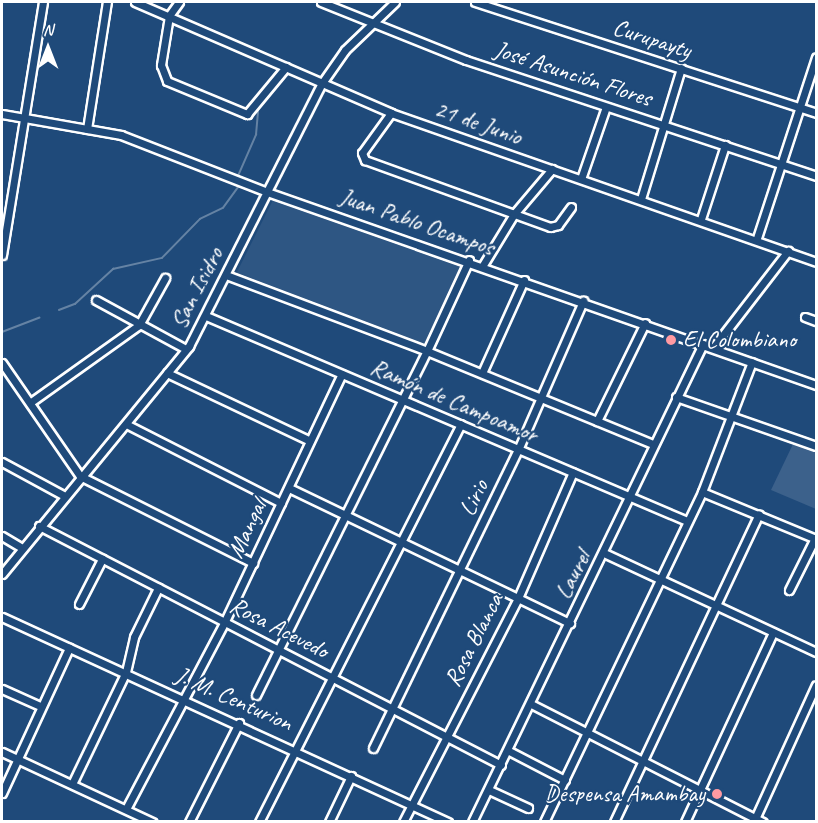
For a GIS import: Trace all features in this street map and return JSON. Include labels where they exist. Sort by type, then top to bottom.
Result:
[{"type":"street","points":[[2,255],[43,2]]},
{"type":"street","points":[[87,129],[107,2]]},
{"type":"street","name":"21 de Junio","points":[[135,2],[391,114],[757,238],[816,262]]},
{"type":"street","points":[[179,2],[169,16],[162,74],[234,111],[252,112],[286,67]]},
{"type":"street","name":"José Asunción Flores","points":[[321,2],[371,25],[816,176]]},
{"type":"street","name":"San Isidro","points":[[2,574],[63,495],[126,424],[186,350],[206,316],[322,82],[371,25],[395,2]]},
{"type":"street","name":"Curupayty","points":[[475,2],[816,113]]},
{"type":"street","points":[[757,238],[816,57]]},
{"type":"street","points":[[641,199],[681,68]]},
{"type":"street","points":[[581,179],[606,106]]},
{"type":"street","name":"Juan Pablo Ocampos","points":[[2,114],[121,135],[267,192],[469,260],[816,385]]},
{"type":"street","points":[[391,114],[362,153],[365,160],[555,227],[571,207]]},
{"type":"street","points":[[701,219],[725,145]]},
{"type":"street","points":[[483,265],[514,214],[552,169]]},
{"type":"street","points":[[713,348],[788,251]]},
{"type":"street","points":[[256,695],[404,399],[469,260]]},
{"type":"street","points":[[226,275],[427,351],[654,444]]},
{"type":"street","points":[[31,402],[139,325],[165,278]]},
{"type":"street","points":[[482,373],[524,280]]},
{"type":"street","points":[[96,300],[186,350]]},
{"type":"street","name":"Lirio","points":[[373,748],[518,450],[583,301]]},
{"type":"street","name":"Ramón de Campoamor","points":[[206,316],[687,521]]},
{"type":"street","points":[[806,317],[816,321]]},
{"type":"street","points":[[597,421],[645,323]]},
{"type":"street","name":"Laurel","points":[[472,822],[606,554],[654,444],[703,344]]},
{"type":"street","points":[[544,822],[702,492],[733,417],[752,362]]},
{"type":"street","points":[[2,363],[80,476],[253,562]]},
{"type":"street","points":[[167,373],[310,441]]},
{"type":"street","name":"Mangal","points":[[126,809],[225,621],[342,374]]},
{"type":"street","points":[[676,398],[816,446]]},
{"type":"street","points":[[126,424],[281,503]]},
{"type":"street","points":[[259,822],[296,749],[336,679],[461,424]]},
{"type":"street","points":[[2,462],[63,495]]},
{"type":"street","name":"Rosa Blanca","points":[[403,822],[518,598],[573,472]]},
{"type":"street","points":[[289,488],[570,623]]},
{"type":"street","points":[[702,492],[816,538],[789,590]]},
{"type":"street","points":[[614,822],[759,514]]},
{"type":"street","name":"Rosa Acevedo","points":[[39,526],[501,765]]},
{"type":"street","points":[[2,536],[22,548]]},
{"type":"street","points":[[606,554],[816,652]]},
{"type":"street","points":[[79,604],[102,559]]},
{"type":"street","points":[[72,784],[126,672],[134,637],[158,588]]},
{"type":"street","name":"J. M. Centurion","points":[[2,618],[296,749],[448,822]]},
{"type":"street","points":[[685,822],[773,632]]},
{"type":"street","points":[[2,793],[15,758],[69,648]]},
{"type":"street","points":[[531,705],[758,820],[816,685]]},
{"type":"street","points":[[2,689],[40,706]]},
{"type":"street","points":[[189,822],[239,723]]},
{"type":"street","points":[[509,751],[565,780]]},
{"type":"street","points":[[2,752],[152,822]]},
{"type":"street","points":[[329,822],[351,776]]},
{"type":"street","points":[[489,790],[528,808]]},
{"type":"shaded area","points":[[273,200],[462,265],[422,352],[235,276]]},
{"type":"shaded area","points":[[794,442],[816,450],[816,509],[771,490]]},
{"type":"waterway","points":[[238,176],[256,135],[258,112]]},
{"type":"waterway","points":[[59,310],[75,304],[113,269],[162,258],[200,219],[223,208],[239,186]]},
{"type":"waterway","points":[[2,332],[39,318]]},
{"type":"place","name":"El Colombiano","points":[[671,340]]},
{"type":"place","name":"Despensa Amambay","points":[[717,794]]}]
